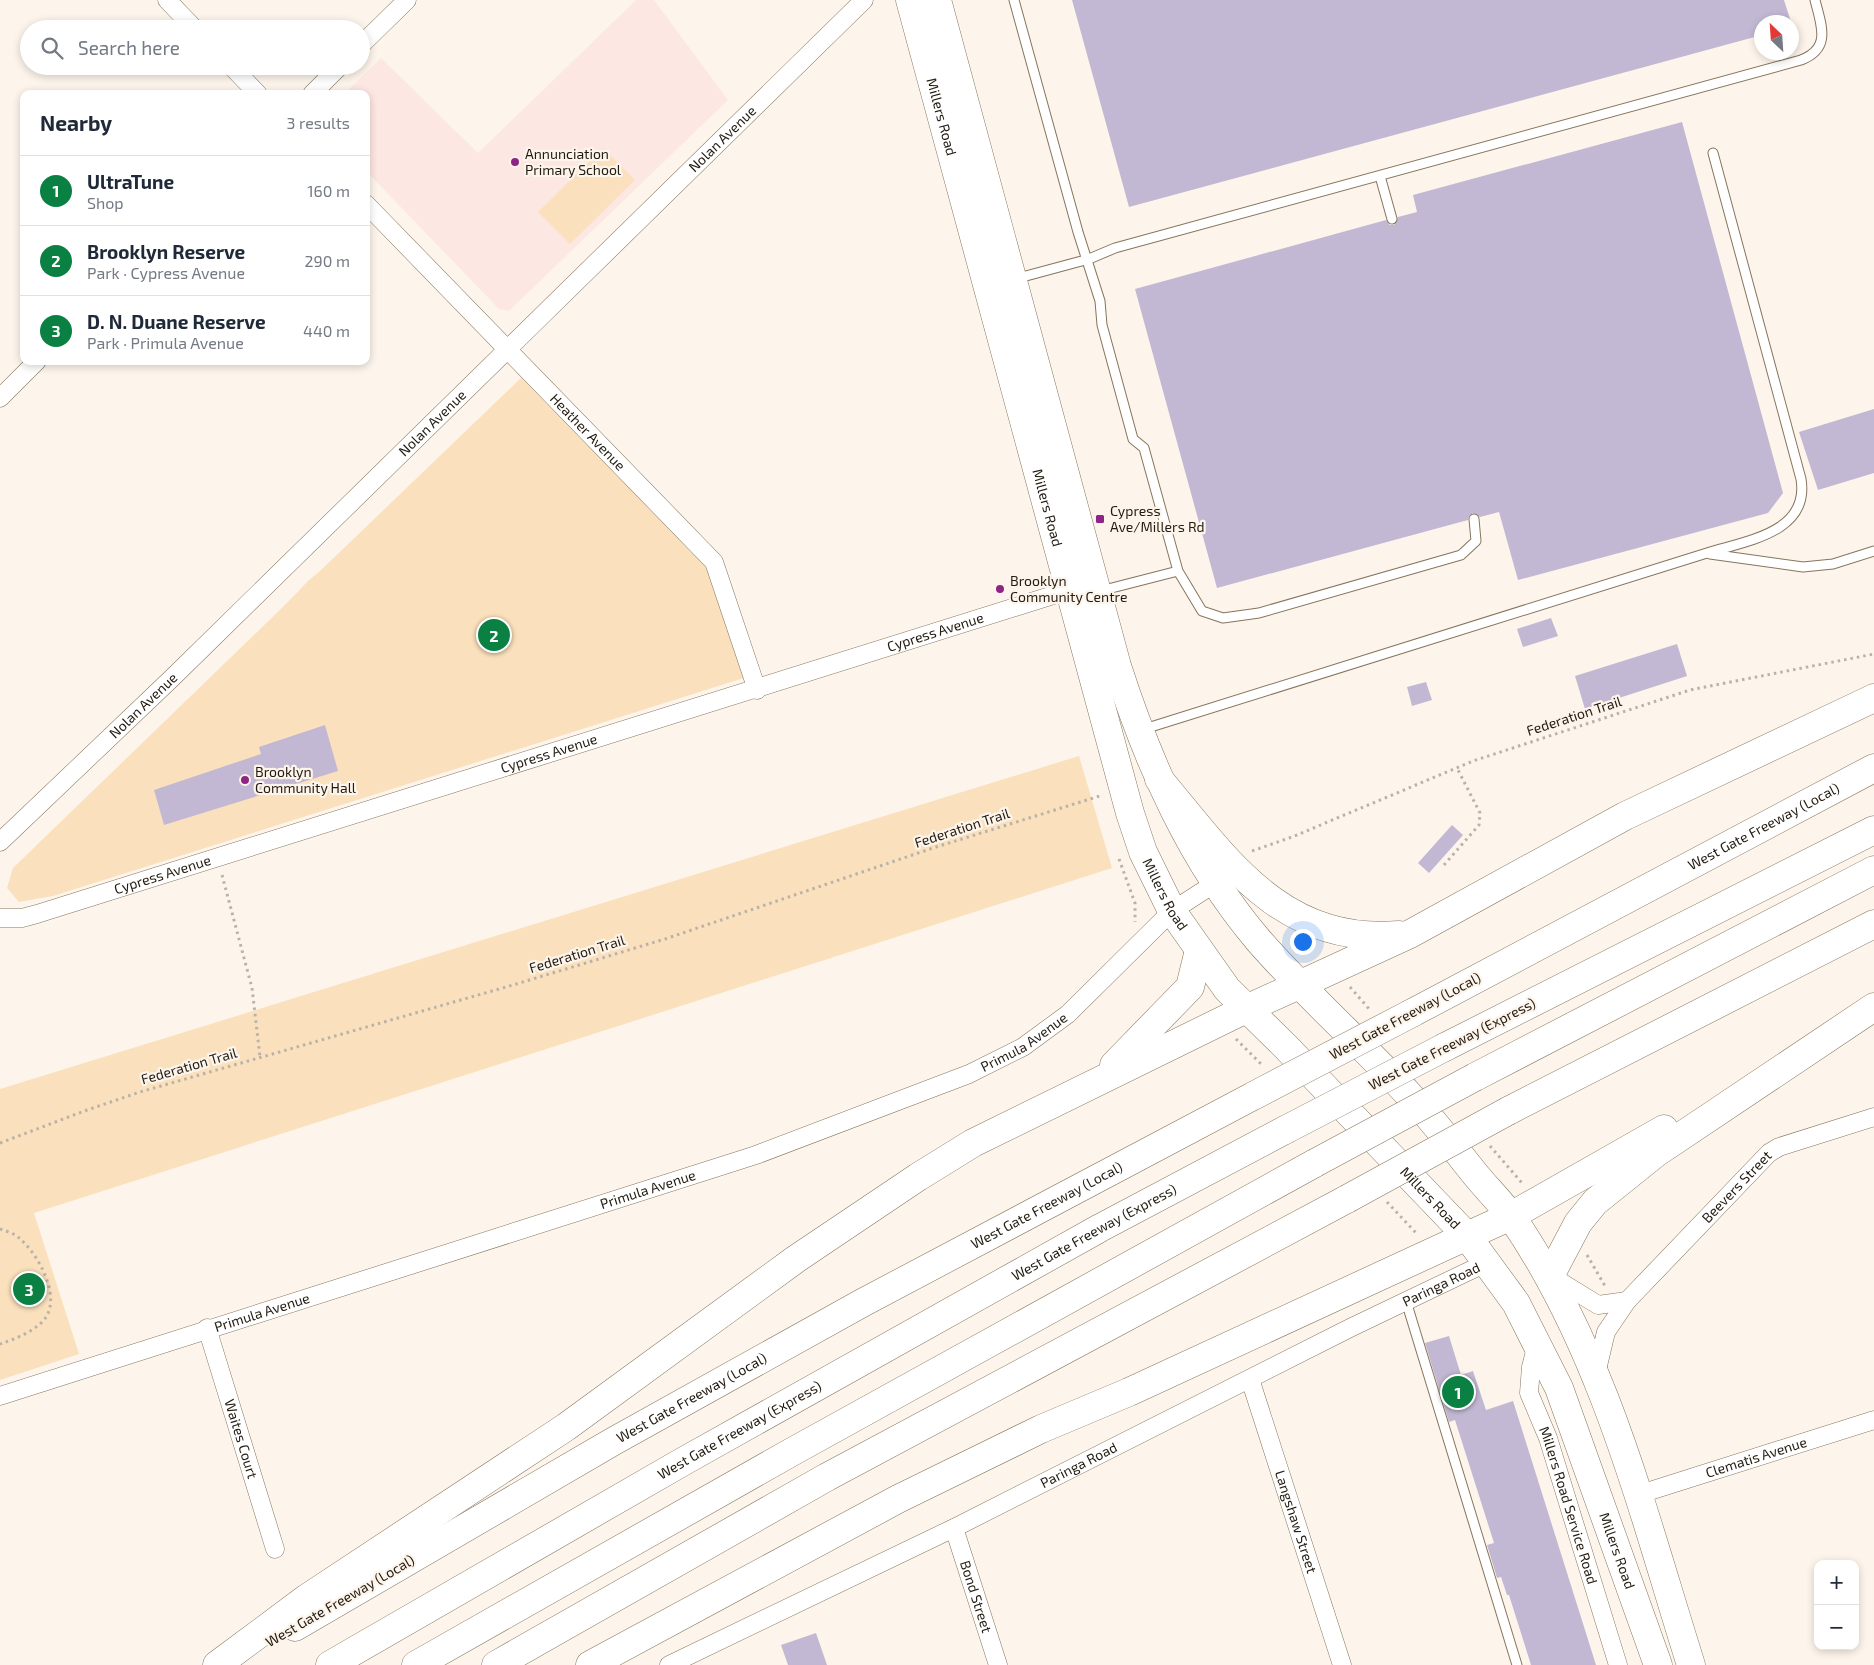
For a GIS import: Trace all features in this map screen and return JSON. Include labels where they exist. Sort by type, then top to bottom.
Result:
[{"type":"main road","name":"Millers Road","points":[[910,0],[1069,590],[1144,852],[1172,911],[1227,989],[1286,1046],[1466,1236],[1488,1262],[1516,1303],[1563,1398],[1658,1665]]},
{"type":"main road","name":"Millers Road","points":[[937,0],[1117,666],[1139,730],[1160,779],[1226,877]]},
{"type":"main road","points":[[217,1665],[307,1598],[566,1427],[796,1260],[918,1177],[973,1143],[1246,1009],[1410,934],[1625,816],[1874,698]]},
{"type":"main road","name":"West Gate Freeway (Local)","points":[[232,1665],[648,1422],[864,1302],[1874,768]]},
{"type":"main road","name":"West Gate Freeway (Express)","points":[[330,1665],[684,1461],[1100,1228],[1445,1047],[1874,830]]},
{"type":"main road","points":[[416,1665],[527,1600],[867,1410],[1315,1163],[1475,1077],[1874,870]]},
{"type":"main road","points":[[1226,877],[1304,920],[1331,929],[1370,937],[1410,934]]},
{"type":"main road","points":[[1226,877],[1258,940],[1299,985],[1412,1098],[1511,1216],[1550,1276],[1596,1374],[1691,1665]]},
{"type":"main road","points":[[496,1665],[827,1477],[1508,1111],[1874,924]]},
{"type":"main road","points":[[1099,1080],[1190,987],[1199,950]]},
{"type":"main road","points":[[590,1665],[898,1499],[1014,1442],[1511,1216],[1598,1168],[1874,1006]]},
{"type":"main road","points":[[1550,1276],[1578,1224],[1595,1202],[1656,1153],[1874,1006]]},
{"type":"street","points":[[167,0],[186,20]]},
{"type":"street","points":[[370,36],[407,0]]},
{"type":"street","name":"Nolan Avenue","points":[[0,842],[186,664],[864,0]]},
{"type":"street","points":[[240,75],[254,90]]},
{"type":"street","points":[[316,90],[331,75]]},
{"type":"street","name":"Heather Avenue","points":[[370,208],[714,562],[757,690]]},
{"type":"street","points":[[0,398],[33,365]]},
{"type":"street","name":"Cypress Avenue","points":[[0,918],[22,918],[37,914],[757,690],[1069,590],[1096,587]]},
{"type":"street","name":"Primula Avenue","points":[[0,1396],[207,1328],[756,1155],[969,1074],[1023,1047],[1068,1014],[1172,911],[1226,877]]},
{"type":"street","name":"Beevers Street","points":[[1596,1374],[1606,1332],[1627,1301],[1769,1153],[1779,1147],[1874,1117]]},
{"type":"street","name":"Paringa Road","points":[[669,1665],[954,1528],[1352,1327],[1488,1262]]},
{"type":"street","points":[[1550,1276],[1598,1305],[1627,1301]]},
{"type":"street","name":"Waites Court","points":[[207,1328],[275,1549]]},
{"type":"street","name":"Millers Road Service Road","points":[[1537,1344],[1531,1366],[1529,1393],[1548,1438],[1618,1665]]},
{"type":"street","name":"Langshaw Street","points":[[1250,1379],[1342,1665]]},
{"type":"street","name":"Clematis Avenue","points":[[1637,1495],[1874,1420]]},
{"type":"street","name":"Bond Street","points":[[954,1528],[998,1665]]},
{"type":"lane","points":[[1014,0],[1078,232],[1089,259],[1100,300],[1102,325],[1133,439],[1144,448],[1178,571],[1202,611],[1223,618],[1241,617],[1461,555],[1469,550],[1476,541],[1474,519]]},
{"type":"lane","points":[[1013,279],[1089,259],[1115,248],[1808,57],[1814,54],[1823,39],[1815,0]]},
{"type":"lane","points":[[1139,730],[1707,553],[1775,530],[1787,524],[1798,509],[1803,489],[1713,153]]},
{"type":"lane","points":[[1380,176],[1392,219]]},
{"type":"lane","points":[[1707,553],[1803,567],[1833,564],[1874,551]]},
{"type":"lane","points":[[1096,587],[1178,571]]},
{"type":"lane","points":[[1406,1301],[1518,1665]]},
{"type":"path","name":"Federation Trail","points":[[1292,836],[1457,768],[1690,690],[1874,654]]},
{"type":"path","points":[[1444,865],[1479,825],[1480,813],[1457,768]]},
{"type":"path","name":"Federation Trail","points":[[0,1143],[87,1110],[260,1057],[513,985],[665,939],[933,848],[1125,789]]},
{"type":"path","points":[[217,858],[252,988],[260,1057]]},
{"type":"path","points":[[0,1229],[18,1237],[42,1266],[49,1283],[51,1303],[45,1319],[32,1330],[0,1344]]},
{"type":"path","points":[[1589,1256],[1611,1295],[1627,1301]]},
{"type":"shaded area","name":"Annunciation Primary School","points":[[636,0],[654,0],[728,100],[509,311],[499,309],[370,175],[370,90],[348,90],[364,75],[370,75],[370,69],[381,58],[478,153]]},
{"type":"shaded area","points":[[603,148],[635,180],[570,244],[538,212]]},
{"type":"shaded area","points":[[521,378],[708,569],[750,676],[53,896],[19,902],[7,888],[13,868],[309,580]]},
{"type":"shaded area","points":[[1079,756],[1112,868],[34,1213],[79,1354],[0,1380],[0,1089]]},
{"type":"building","points":[[1072,0],[1784,0],[1789,15],[1754,15],[1754,37],[1129,207]]},
{"type":"building","points":[[1682,122],[1783,493],[1768,513],[1518,580],[1499,512],[1480,517],[1473,513],[1469,516],[1468,520],[1217,588],[1135,289],[1386,220],[1390,225],[1394,225],[1398,217],[1417,212],[1413,195]]},
{"type":"building","points":[[1874,409],[1874,473],[1818,490],[1799,432]]},
{"type":"building","points":[[1551,618],[1558,636],[1523,647],[1517,629]]},
{"type":"building","points":[[1677,644],[1687,676],[1585,709],[1575,676]]},
{"type":"building","points":[[1426,682],[1432,700],[1412,706],[1407,687]]},
{"type":"building","name":"Brooklyn Community Hall","points":[[325,725],[338,771],[164,825],[154,790],[261,754],[259,747]]},
{"type":"building","points":[[1452,825],[1463,835],[1429,873],[1418,863]]},
{"type":"building","points":[[1449,1336],[1461,1375],[1473,1371],[1486,1410],[1513,1401],[1596,1665],[1531,1665],[1509,1595],[1507,1595],[1501,1577],[1497,1578],[1487,1545],[1494,1543],[1455,1420],[1449,1422],[1425,1343]]},
{"type":"building","points":[[816,1633],[827,1665],[788,1665],[781,1645]]},
{"type":"place","name":"Annunciation Primary School","points":[[515,162]]},
{"type":"place","name":"Cypress Ave/Millers Rd","points":[[1100,519]]},
{"type":"place","name":"Brooklyn Community Centre","points":[[1000,589]]},
{"type":"place","name":"Brooklyn Reserve","points":[[494,635]]},
{"type":"place","name":"Brooklyn Community Hall","points":[[245,780]]},
{"type":"place","name":"D. N. Duane Reserve","points":[[29,1289]]},
{"type":"place","name":"UltraTune","points":[[1458,1392]]}]
